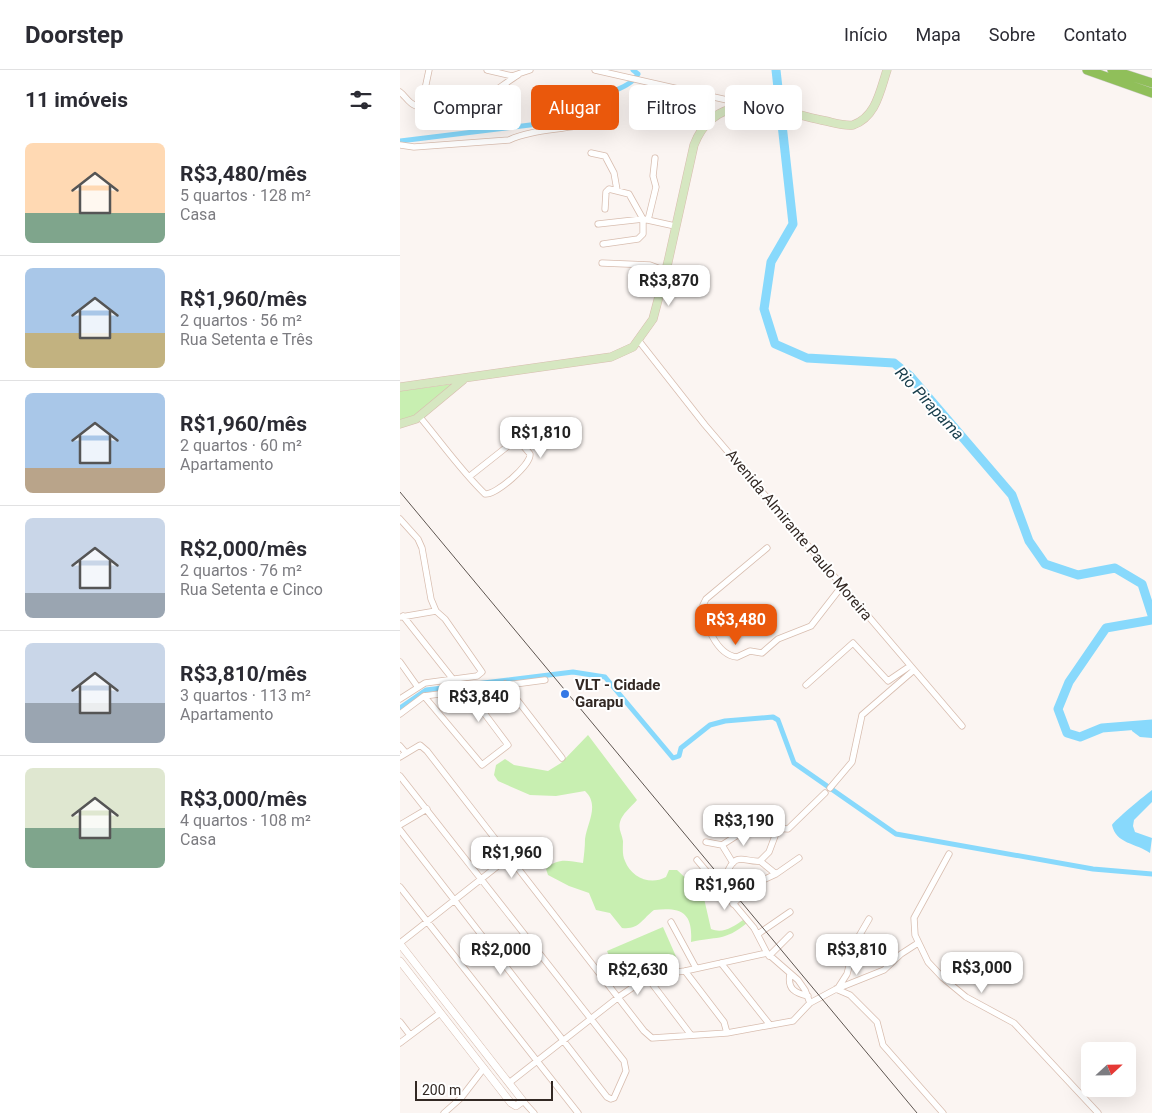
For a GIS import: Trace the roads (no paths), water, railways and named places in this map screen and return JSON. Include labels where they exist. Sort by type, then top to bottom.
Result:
[{"type":"highway","points":[[1087,70],[1152,93]]},
{"type":"highway","points":[[1112,70],[1152,83]]},
{"type":"main road","points":[[802,116],[848,125],[866,119],[876,105],[887,70]]},
{"type":"main road","points":[[400,387],[611,357],[627,351],[639,341],[653,319],[666,271],[694,145],[702,127],[720,112],[725,111]]},
{"type":"main road","points":[[400,424],[410,422],[419,416],[465,379]]},
{"type":"street","points":[[426,85],[429,70]]},
{"type":"street","points":[[488,70],[509,76],[518,75]]},
{"type":"street","points":[[503,85],[530,70]]},
{"type":"street","points":[[596,70],[725,102]]},
{"type":"street","points":[[400,92],[415,105]]},
{"type":"street","points":[[400,146],[414,147],[509,140],[520,135],[554,130]]},
{"type":"street","points":[[591,153],[605,156],[614,173],[617,190]]},
{"type":"street","points":[[604,244],[642,238],[656,188],[653,176],[655,158]]},
{"type":"street","points":[[604,209],[607,190],[617,190],[631,197],[646,220]]},
{"type":"street","points":[[598,224],[646,220],[675,226]]},
{"type":"street","points":[[602,263],[650,265],[666,271]]},
{"type":"street","name":"Avenida Almirante Paulo Moreira","points":[[639,341],[705,425],[962,726]]},
{"type":"street","points":[[419,416],[485,494],[492,494],[528,463],[530,454],[520,442],[513,442],[470,476]]},
{"type":"street","points":[[400,519],[418,539],[422,548],[431,599],[436,612],[445,619],[482,672],[477,676],[452,678],[417,686],[400,699]]},
{"type":"street","points":[[767,548],[706,599],[703,605],[716,643],[727,654],[737,657],[753,650],[758,654],[762,653],[778,639],[804,630],[817,620],[828,601],[842,586]]},
{"type":"street","points":[[402,616],[436,612]]},
{"type":"street","points":[[402,616],[452,678]]},
{"type":"street","points":[[806,686],[853,643],[888,681],[912,668]]},
{"type":"street","points":[[400,662],[417,686]]},
{"type":"street","points":[[706,842],[722,845],[761,820],[770,827],[791,827],[847,770],[854,758],[862,715],[912,668]]},
{"type":"street","points":[[400,714],[424,696],[544,680]]},
{"type":"street","points":[[505,684],[562,758]]},
{"type":"street","points":[[424,696],[482,765],[508,745],[466,690]]},
{"type":"street","points":[[400,746],[403,755],[416,746],[423,747],[618,998],[652,1038],[727,1033],[792,1021],[813,1002],[837,988],[884,970],[901,954],[918,942]]},
{"type":"street","points":[[400,776],[624,1061],[627,1069],[613,1099],[608,1097],[400,830]]},
{"type":"street","points":[[400,825],[426,809]]},
{"type":"street","points":[[760,861],[769,852],[778,828]]},
{"type":"street","points":[[722,845],[733,863]]},
{"type":"street","points":[[948,854],[914,918],[913,927],[928,962],[966,998],[1014,1024],[1098,1113]]},
{"type":"street","points":[[509,857],[400,943],[529,1110],[534,1113]]},
{"type":"street","points":[[726,876],[733,863],[743,858],[760,861],[776,874]]},
{"type":"street","points":[[733,904],[756,882],[776,874],[799,858]]},
{"type":"street","points":[[697,860],[758,934],[768,955],[798,980],[807,996],[813,1002]]},
{"type":"street","points":[[400,887],[578,1113]]},
{"type":"street","points":[[758,934],[790,912]]},
{"type":"street","points":[[837,988],[847,974],[855,942],[870,919]]},
{"type":"street","points":[[671,922],[696,968]]},
{"type":"street","points":[[510,1083],[647,977],[657,973],[685,971],[768,955],[790,935]]},
{"type":"street","points":[[400,961],[513,1106],[523,1101]]},
{"type":"street","points":[[721,963],[770,1025]]},
{"type":"street","points":[[685,971],[719,1016],[727,1033]]},
{"type":"street","points":[[790,974],[788,981],[790,988],[807,996]]},
{"type":"street","points":[[647,977],[691,1034]]},
{"type":"street","points":[[837,988],[850,995],[877,1022],[883,1045],[943,1113]]},
{"type":"street","points":[[400,1043],[440,1012]]},
{"type":"street","points":[[400,1022],[410,1035]]},
{"type":"street","points":[[444,1113],[461,1098],[484,1068]]},
{"type":"water","points":[[1152,721],[1152,738],[1140,737],[1132,731],[1131,726]]},
{"type":"water","points":[[1152,790],[1152,802],[1134,820],[1133,826],[1135,832],[1152,838],[1150,853],[1122,840],[1114,831],[1112,825]]},
{"type":"waterway","points":[[400,141],[578,119],[594,101],[630,83],[638,74],[633,70]]},
{"type":"waterway","name":"Rio Pirapama","points":[[776,70],[793,224],[771,262],[764,309],[775,344],[807,358],[894,363],[910,376],[1012,495],[1029,541],[1045,564],[1078,575],[1115,568],[1142,584],[1152,615]]},
{"type":"waterway","name":"Rio Pirapama","points":[[1152,620],[1106,628],[1069,682],[1058,709],[1067,733],[1080,737],[1102,728],[1152,724]]},
{"type":"waterway","points":[[400,708],[426,690],[573,672],[605,677],[673,758],[679,756],[681,748],[710,725],[725,721],[773,717],[778,720],[794,763],[896,834],[1093,869],[1152,874]]},
{"type":"tram line","points":[[400,492],[917,1113]]},
{"type":"place","name":"VLT - Cidade Garapu","points":[[565,694]]}]
